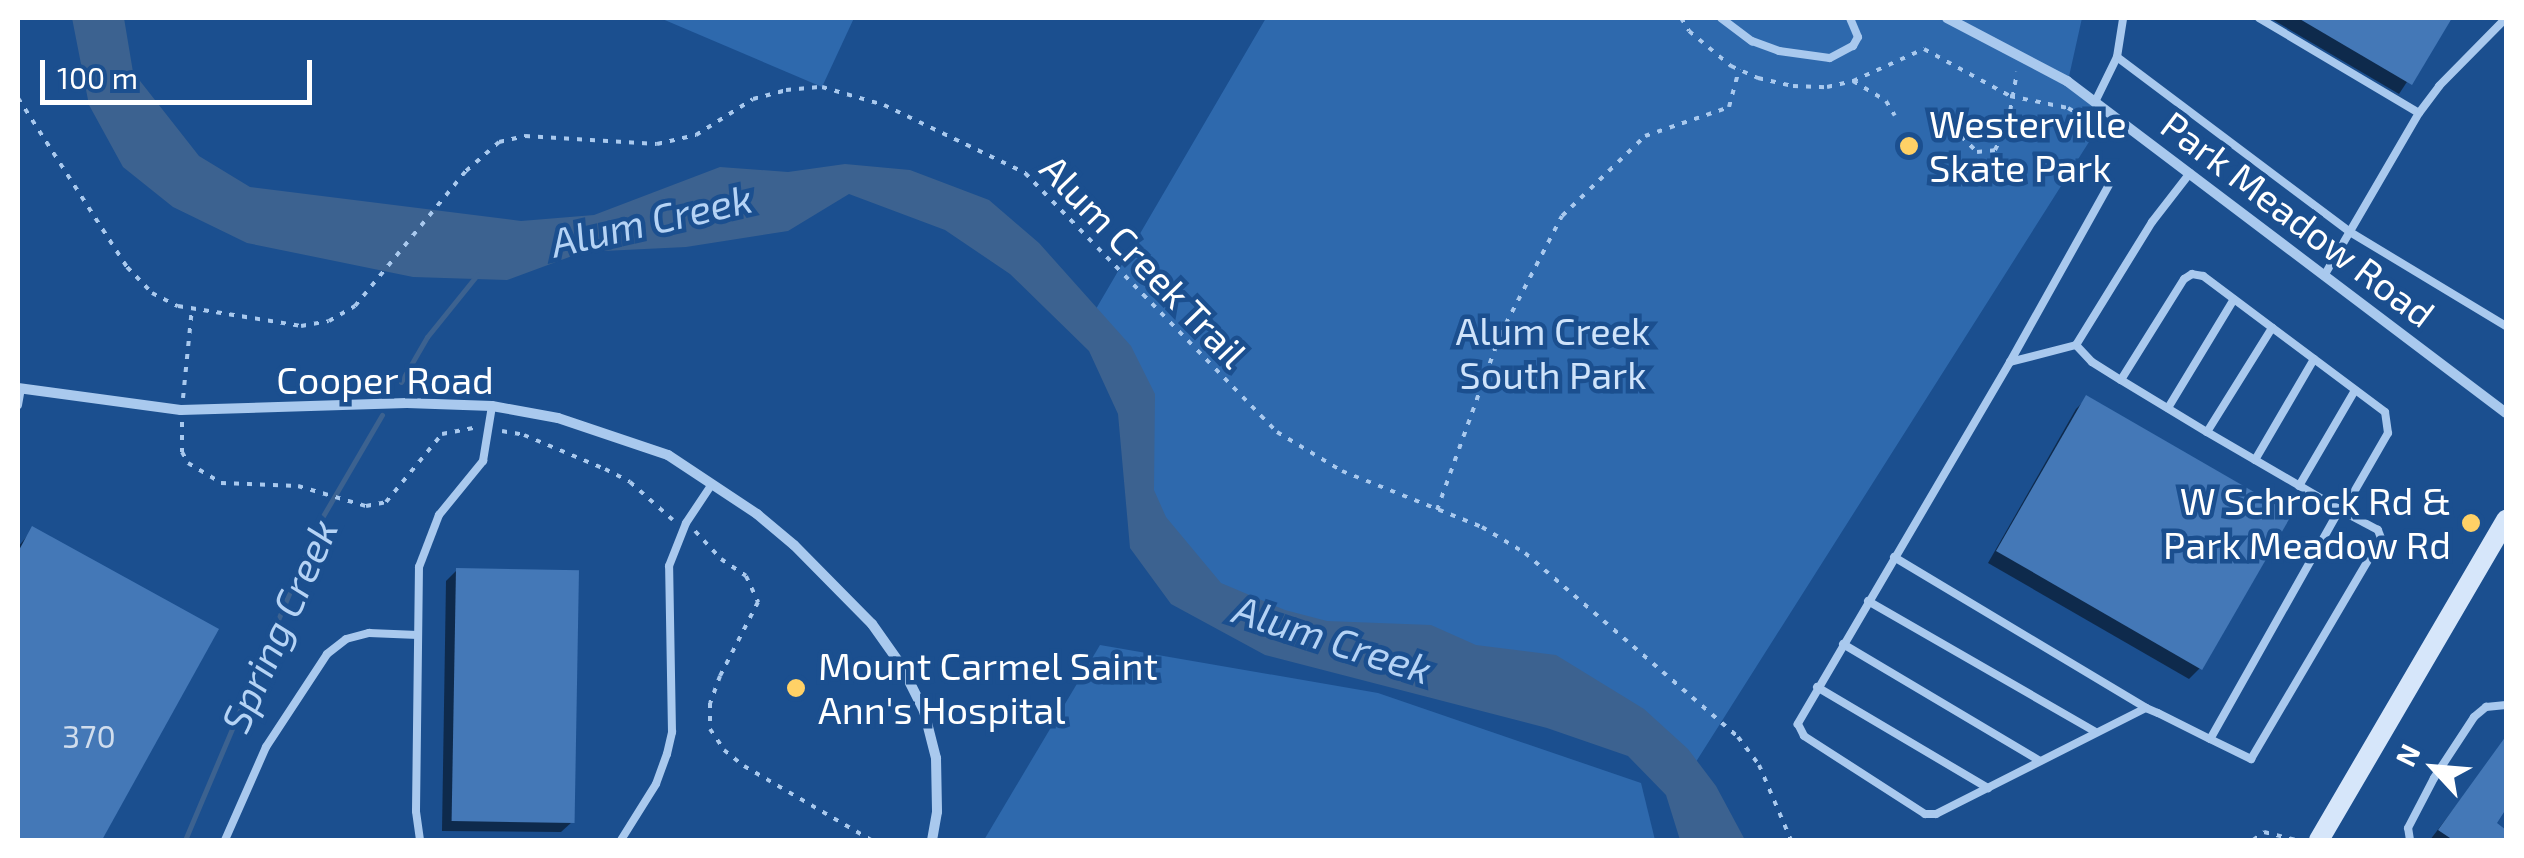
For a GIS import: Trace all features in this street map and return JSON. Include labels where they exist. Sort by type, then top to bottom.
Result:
[{"type":"main road","points":[[2319,840],[2506,520]]},
{"type":"street","name":"Park Meadow Road","points":[[1947,18],[2024,55],[2095,102],[2506,412]]},
{"type":"street","name":"Cooper Road","points":[[19,388],[182,410],[407,403],[492,406],[558,418],[668,455],[794,545],[872,624],[901,664],[924,711],[936,758],[937,812],[932,840]]},
{"type":"lane","points":[[1722,18],[1752,41],[1779,51],[1830,58],[1853,46],[1858,38],[1850,18]]},
{"type":"lane","points":[[2095,102],[2117,57],[2122,18]]},
{"type":"lane","points":[[2258,18],[2418,114]]},
{"type":"lane","points":[[2324,276],[2418,114],[2438,86],[2506,18]]},
{"type":"lane","points":[[2117,57],[2350,232],[2506,326]]},
{"type":"lane","points":[[2010,362],[2076,345],[2152,222],[2190,174]]},
{"type":"lane","points":[[2109,185],[2010,362],[1800,717],[1804,736],[1917,811],[1936,814],[2146,708]]},
{"type":"lane","points":[[2121,380],[2184,279],[2192,274],[2203,276],[2384,412],[2388,433],[2343,511],[2337,514],[2210,740]]},
{"type":"lane","points":[[2168,408],[2234,299]]},
{"type":"lane","points":[[2207,432],[2272,328]]},
{"type":"lane","points":[[1894,557],[2146,708],[2251,759],[2381,538],[2378,530],[2121,380],[2076,345]]},
{"type":"lane","points":[[2256,460],[2314,359]]},
{"type":"lane","points":[[18,405],[19,388]]},
{"type":"lane","points":[[2300,486],[2355,390]]},
{"type":"lane","points":[[420,840],[416,811],[419,567],[426,539],[439,515],[483,461],[492,406]]},
{"type":"lane","points":[[621,840],[656,784],[668,754],[672,732],[668,566],[684,526],[712,484]]},
{"type":"lane","points":[[1868,602],[2094,731]]},
{"type":"lane","points":[[225,840],[266,747],[327,654],[346,639],[368,633],[418,635]]},
{"type":"lane","points":[[1843,644],[2040,761]]},
{"type":"lane","points":[[1817,687],[1988,788]]},
{"type":"lane","points":[[2409,840],[2408,828],[2434,778],[2474,717],[2486,707],[2506,704]]},
{"type":"path","points":[[1924,49],[2010,96],[2068,108],[2096,124]]},
{"type":"path","points":[[1961,136],[1976,152],[1995,150],[2008,123],[2010,96],[2024,55]]},
{"type":"path","points":[[1437,510],[1500,335],[1562,216],[1645,136],[1729,108],[1739,69]]},
{"type":"path","points":[[1853,81],[1886,101],[1895,116]]},
{"type":"path","name":"Alum Creek Trail","points":[[18,98],[127,267],[152,294],[192,308],[301,326],[329,322],[354,306],[466,171],[499,142],[526,136],[657,144],[696,135],[753,99],[822,87],[884,105],[1024,173],[1277,432],[1342,471],[1482,527],[1526,553],[1738,737],[1758,765],[1791,840]]},
{"type":"path","points":[[192,308],[182,452],[203,474],[234,484],[298,486],[366,506],[386,502],[442,434],[475,426],[524,435],[630,482],[746,576],[758,602],[710,703],[710,729],[724,750],[744,766],[870,840]]},
{"type":"path","points":[[2253,840],[2264,832],[2297,840]]},
{"type":"green space","points":[[660,18],[854,18],[822,87]]},
{"type":"green space","name":"Alum Creek South Park","points":[[1266,18],[2082,18],[2068,81],[2108,112],[1687,776],[1206,597],[1139,520],[1131,401],[1086,326]]},
{"type":"green space","points":[[1100,645],[1378,693],[1641,783],[1655,840],[984,840]]},
{"type":"water","name":"Alum Creek","points":[[72,18],[124,18],[133,72],[199,156],[250,187],[521,221],[594,215],[720,167],[788,172],[845,164],[910,170],[989,200],[1039,243],[1131,346],[1155,394],[1154,490],[1166,517],[1221,583],[1285,610],[1327,621],[1431,625],[1476,645],[1556,655],[1644,709],[1688,749],[1716,786],[1745,840],[1680,840],[1666,795],[1628,756],[1547,728],[1265,655],[1171,604],[1130,548],[1118,414],[1089,351],[1010,274],[945,230],[849,194],[788,231],[686,247],[583,252],[507,280],[413,277],[247,243],[173,207],[123,167],[89,105]]},
{"type":"building","points":[[2298,18],[2452,18],[2412,85]]},
{"type":"building","points":[[2086,395],[2292,514],[2202,670],[1996,551]]},
{"type":"building","points":[[32,526],[219,629],[102,840],[18,840],[18,552]]},
{"type":"building","points":[[456,568],[579,570],[575,823],[452,821]]},
{"type":"building","points":[[2506,736],[2506,809],[2497,823],[2506,830],[2506,840],[2453,840],[2438,830]]},
{"type":"waterway","points":[[401,382],[427,337],[477,275]]},
{"type":"waterway","name":"Spring Creek","points":[[185,840],[320,521],[382,415]]},
{"type":"place","name":"Westerville Skate Park","points":[[1909,146]]},
{"type":"place","name":"W Schrock Rd & Park Meadow Rd","points":[[2471,523]]},
{"type":"place","name":"Mount Carmel Saint Ann's Hospital","points":[[796,688]]}]
